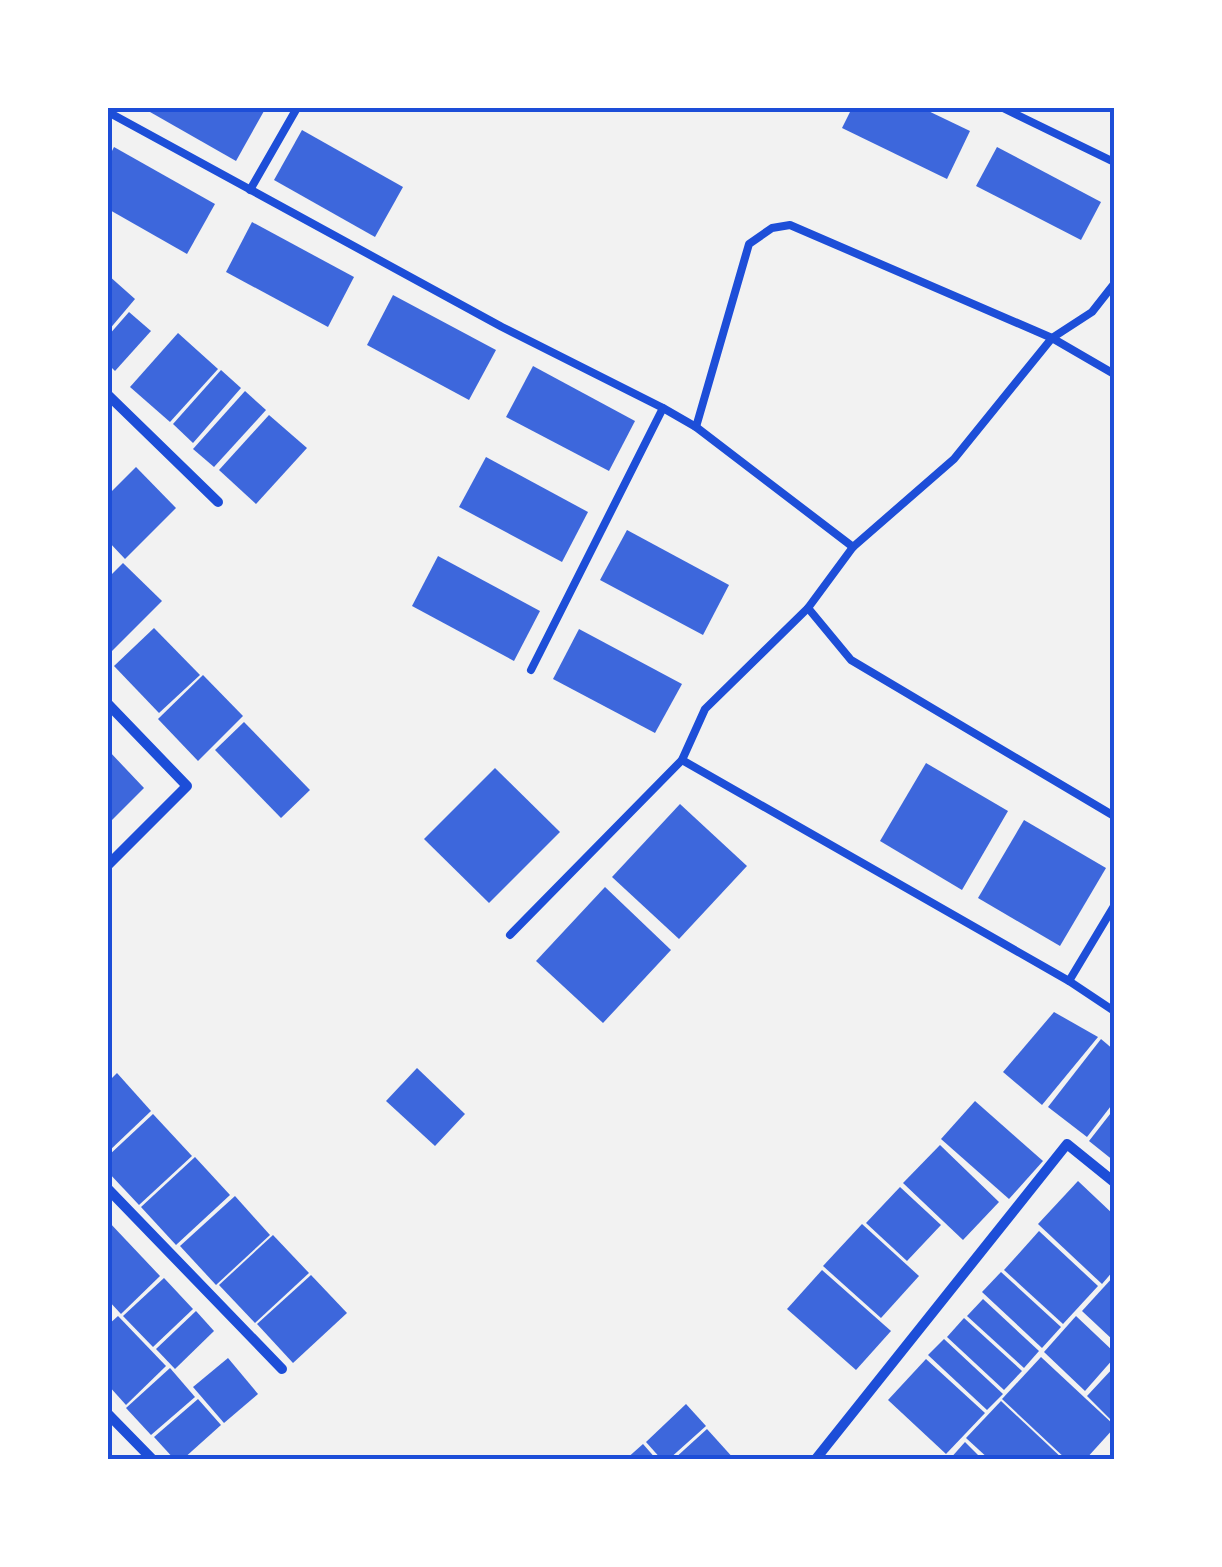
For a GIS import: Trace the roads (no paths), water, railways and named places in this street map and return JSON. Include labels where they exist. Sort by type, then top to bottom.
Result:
[{"type":"street","points":[[108,395],[218,502]]},
{"type":"street","points":[[108,704],[187,786],[108,865]]},
{"type":"street","points":[[815,1460],[1068,1144],[1114,1182]]},
{"type":"street","points":[[108,1188],[282,1369]]},
{"type":"street","points":[[108,1414],[153,1460]]},
{"type":"lane","points":[[250,190],[297,108]]},
{"type":"lane","points":[[1003,108],[1114,162]]},
{"type":"lane","points":[[108,112],[502,327],[663,408],[696,428],[853,548]]},
{"type":"lane","points":[[696,428],[749,244],[772,228],[790,225],[1052,338],[1114,374]]},
{"type":"lane","points":[[510,935],[682,760],[706,709],[808,608],[853,548],[954,460],[1052,338],[1092,312],[1114,284]]},
{"type":"lane","points":[[531,670],[663,408]]},
{"type":"lane","points":[[808,608],[850,660],[1114,816]]},
{"type":"lane","points":[[682,760],[1070,980],[1114,1011]]},
{"type":"lane","points":[[1070,980],[1114,906]]}]
